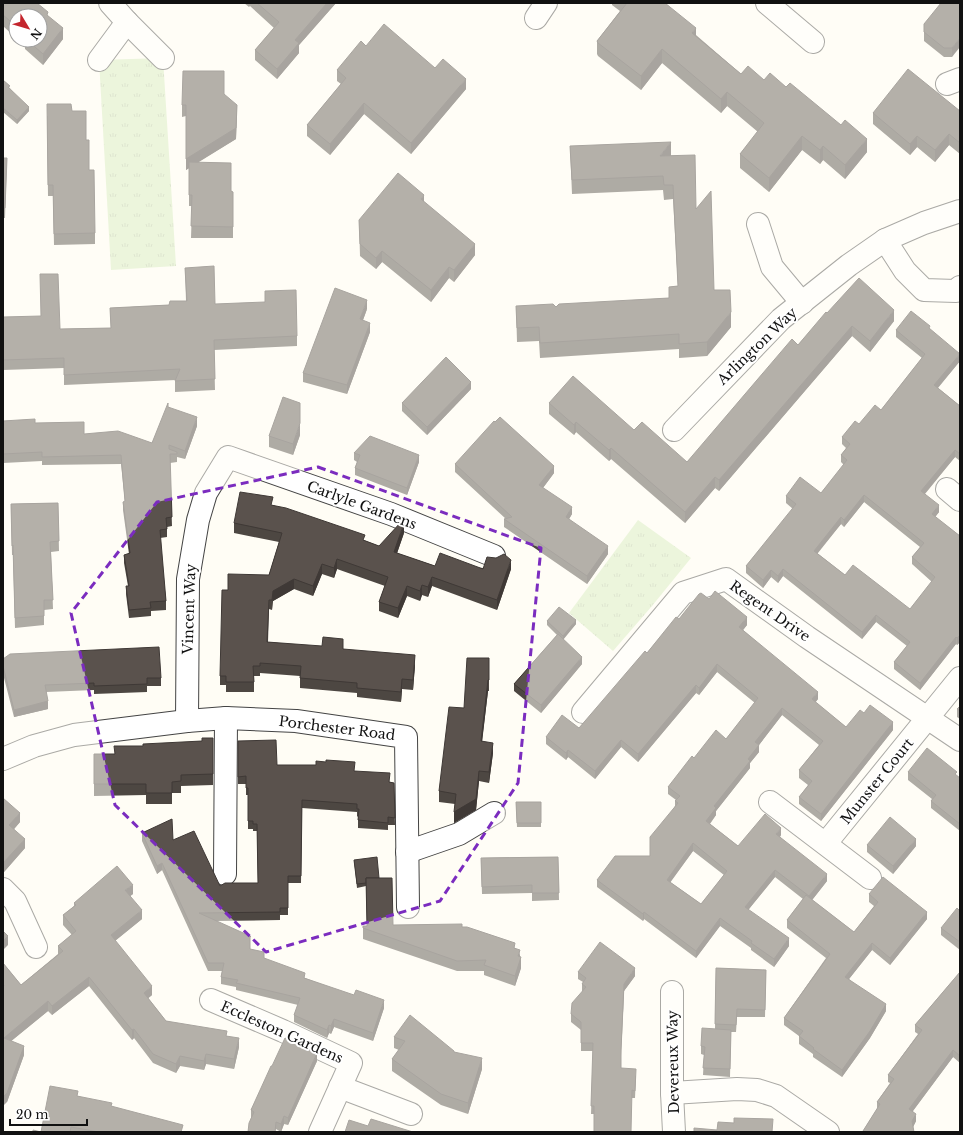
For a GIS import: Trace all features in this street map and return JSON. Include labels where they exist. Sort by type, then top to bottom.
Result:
[{"type":"street","points":[[110,3],[163,58]]},
{"type":"street","points":[[766,3],[813,42]]},
{"type":"street","points":[[99,60],[127,22]]},
{"type":"street","name":"Arlington Way","points":[[674,430],[781,319],[849,265],[885,240],[924,223],[960,211]]},
{"type":"street","points":[[758,224],[772,267],[802,303]]},
{"type":"street","points":[[885,240],[905,271],[924,290],[956,291],[960,287]]},
{"type":"street","name":"Carlyle Gardens","points":[[228,457],[391,514],[494,556]]},
{"type":"street","name":"Vincent Way","points":[[187,721],[188,579],[198,520],[206,493],[228,457]]},
{"type":"street","name":"Regent Drive","points":[[583,712],[682,593],[726,580],[807,637],[960,740]]},
{"type":"street","name":"Munster Court","points":[[826,843],[960,678]]},
{"type":"street","points":[[225,874],[226,718]]},
{"type":"street","name":"Porchester Road","points":[[3,759],[34,746],[74,734],[226,718],[296,721],[406,737],[408,907]]},
{"type":"street","points":[[770,802],[826,843],[870,878]]},
{"type":"street","points":[[407,852],[459,834],[494,813]]},
{"type":"street","points":[[3,889],[15,901],[36,947]]},
{"type":"street","name":"Devereux Way","points":[[672,992],[672,1093],[674,1132]]},
{"type":"street","name":"Eccleston Gardens","points":[[211,1000],[283,1031],[351,1063],[320,1132]]},
{"type":"street","name":"Eccleston Gardens","points":[[340,1087],[411,1114]]},
{"type":"street","points":[[672,1093],[737,1089],[757,1090],[776,1096],[828,1132]]},
{"type":"highlighted area","points":[[318,467],[541,548],[518,783],[440,901],[266,952],[115,805],[71,613],[157,502]]},
{"type":"green space","points":[[163,58],[176,266],[111,270],[99,60]]},
{"type":"green space","points":[[638,520],[691,558],[613,651],[569,613]]},
{"type":"building","points":[[3,3],[37,3],[43,8],[8,8],[8,19],[3,15]]},
{"type":"building","points":[[257,3],[327,3],[295,40],[299,43],[277,69],[255,50],[279,22]]},
{"type":"building","points":[[627,3],[665,3],[696,28],[692,33],[741,74],[748,66],[764,80],[770,73],[786,87],[790,83],[841,125],[845,120],[867,139],[845,165],[823,146],[820,150],[802,136],[769,178],[740,154],[764,123],[727,92],[721,99],[662,49],[641,76],[598,43],[597,41]]},
{"type":"building","points":[[941,3],[960,3],[960,38],[952,48],[944,48],[924,32],[924,24]]},
{"type":"building","points":[[48,16],[63,28],[48,48]]},
{"type":"building","points":[[384,24],[435,68],[443,59],[466,79],[411,143],[364,103],[330,144],[307,125],[346,78],[337,70],[361,41],[366,46]]},
{"type":"building","points":[[36,48],[48,48],[43,54]]},
{"type":"building","points":[[908,69],[960,111],[960,143],[949,134],[935,150],[917,136],[910,144],[873,113]]},
{"type":"building","points":[[183,71],[224,71],[224,94],[237,105],[236,128],[186,159],[186,105],[182,105]]},
{"type":"building","points":[[3,80],[10,86],[8,87],[29,107],[17,120],[3,108]]},
{"type":"building","points":[[47,104],[71,104],[72,111],[86,111],[86,140],[89,140],[89,170],[94,170],[95,233],[54,234],[53,185],[48,185]]},
{"type":"building","points":[[671,142],[660,156],[695,155],[696,209],[711,191],[714,290],[730,290],[731,312],[707,342],[679,344],[679,334],[540,343],[539,327],[517,328],[516,306],[553,304],[556,307],[559,304],[669,298],[669,287],[678,286],[673,185],[664,185],[663,176],[572,180],[570,146]]},
{"type":"building","points":[[3,158],[7,158],[5,208],[3,208]]},
{"type":"building","points":[[189,162],[231,163],[233,227],[191,226],[192,195],[189,195]]},
{"type":"building","points":[[398,173],[424,195],[421,199],[475,244],[454,270],[449,267],[431,290],[382,251],[376,258],[360,244],[359,220]]},
{"type":"building","points":[[214,266],[215,304],[265,302],[265,291],[296,290],[297,336],[214,340],[215,379],[175,381],[180,369],[64,375],[64,358],[3,360],[3,317],[41,316],[40,274],[58,274],[60,329],[111,328],[110,308],[169,305],[170,301],[187,301],[185,268]]},
{"type":"building","points":[[859,278],[894,310],[870,341],[852,326],[719,480],[715,477],[685,512],[611,448],[609,450],[576,422],[574,425],[549,403],[573,376],[634,430],[642,422],[687,462],[792,339],[798,345],[826,312],[827,313]]},
{"type":"building","points":[[335,288],[367,300],[360,319],[370,323],[347,385],[303,373]]},
{"type":"building","points":[[911,311],[930,326],[929,328],[960,354],[934,385],[960,406],[960,454],[955,450],[921,491],[939,505],[932,514],[960,536],[960,635],[957,638],[956,637],[920,683],[894,662],[910,642],[876,615],[862,632],[783,569],[778,576],[771,570],[763,580],[746,566],[796,504],[786,496],[800,477],[821,493],[847,460],[841,455],[850,444],[842,437],[855,421],[859,424],[875,405],[881,410],[925,354],[896,330]],"holes":[[[864,495],[924,543],[912,557],[935,577],[910,609],[853,565],[845,575],[814,551],[841,517],[844,520]]]},
{"type":"building","points":[[446,357],[471,382],[427,427],[402,403]]},
{"type":"building","points":[[283,397],[300,403],[300,423],[293,444],[269,436]]},
{"type":"building","points":[[168,403],[168,407],[197,417],[185,451],[169,445],[169,449],[177,452],[177,454],[170,454],[172,517],[166,518],[167,529],[160,530],[166,601],[150,602],[151,608],[129,610],[126,586],[129,586],[124,555],[130,553],[123,502],[125,501],[121,455],[42,457],[42,452],[3,454],[3,421],[35,419],[35,423],[84,422],[84,434],[118,431],[152,443]]},
{"type":"building","points":[[500,417],[554,466],[539,485],[572,507],[566,517],[608,546],[587,576],[504,519],[512,517],[455,464],[494,421],[495,422]]},
{"type":"building","points":[[370,436],[419,455],[407,488],[355,468],[360,455],[354,453]]},
{"type":"building","points":[[240,492],[273,497],[271,505],[286,508],[365,535],[363,540],[379,546],[401,522],[404,523],[394,552],[435,566],[440,553],[483,569],[487,557],[496,558],[504,554],[511,560],[497,600],[432,577],[428,587],[422,585],[420,591],[407,586],[398,608],[379,602],[388,577],[337,559],[334,568],[322,564],[313,586],[294,579],[273,591],[272,600],[269,600],[267,642],[322,646],[323,637],[343,639],[343,649],[415,655],[413,680],[402,679],[401,692],[357,688],[357,683],[300,678],[301,666],[260,663],[260,666],[253,666],[254,682],[226,682],[226,676],[220,676],[222,590],[228,590],[228,574],[269,575],[282,533],[234,523]]},
{"type":"building","points":[[58,503],[59,541],[50,542],[53,600],[44,600],[44,616],[15,618],[11,504]]},
{"type":"building","points":[[715,591],[747,617],[739,627],[818,692],[812,699],[846,727],[860,710],[864,713],[870,705],[893,722],[821,814],[799,797],[812,781],[799,770],[823,741],[782,708],[755,742],[759,745],[748,759],[750,761],[714,806],[716,808],[706,821],[738,846],[765,814],[781,828],[776,834],[827,874],[809,896],[775,870],[745,907],[789,938],[774,959],[720,918],[696,951],[644,912],[643,914],[597,880],[615,856],[650,856],[650,837],[678,803],[675,801],[680,796],[668,787],[692,756],[694,758],[716,730],[726,739],[758,698],[717,664],[699,688],[696,685],[638,754],[621,740],[595,771],[568,750],[566,753],[546,737],[562,715],[579,728],[645,651],[647,653],[676,617],[679,619],[699,594],[701,593],[709,599]],"holes":[[[693,843],[727,871],[701,904],[667,880]]]},
{"type":"building","points":[[559,607],[576,620],[563,636],[547,621]]},
{"type":"building","points":[[558,634],[582,657],[541,705],[514,684]]},
{"type":"building","points":[[159,647],[161,678],[147,678],[147,684],[94,686],[94,683],[45,685],[48,701],[14,710],[3,666],[3,659],[10,654]]},
{"type":"building","points":[[467,658],[489,658],[489,680],[481,741],[493,743],[489,772],[479,771],[476,799],[454,812],[456,794],[439,791],[449,707],[464,708]]},
{"type":"building","points":[[202,738],[213,738],[213,774],[181,775],[181,781],[172,782],[172,793],[146,793],[146,784],[94,784],[94,754],[115,754],[114,746],[143,746],[143,744],[202,741]]},
{"type":"building","points":[[276,740],[277,765],[316,765],[316,761],[326,762],[326,760],[355,762],[354,771],[390,773],[389,782],[394,783],[395,818],[388,817],[388,823],[358,820],[359,809],[357,809],[357,804],[302,800],[301,876],[288,876],[288,908],[280,908],[280,912],[199,913],[250,936],[250,949],[264,952],[264,958],[305,973],[304,978],[354,995],[356,990],[384,1000],[373,1033],[334,1019],[331,1026],[329,1025],[327,1030],[294,1015],[300,998],[236,983],[238,980],[221,977],[224,963],[208,963],[162,863],[157,866],[142,833],[172,819],[173,840],[194,831],[220,886],[225,883],[258,883],[257,824],[253,824],[253,821],[248,821],[248,788],[246,788],[246,776],[238,777],[238,741]]},
{"type":"building","points":[[927,748],[957,772],[955,774],[960,778],[960,824],[931,801],[936,795],[908,772]]},
{"type":"building","points":[[3,798],[20,813],[9,825],[25,839],[4,862],[3,861]]},
{"type":"building","points":[[516,802],[541,802],[541,823],[517,823]]},
{"type":"building","points":[[890,817],[916,839],[893,866],[867,845]]},
{"type":"building","points":[[377,857],[379,878],[366,878],[366,883],[357,884],[354,860]]},
{"type":"building","points":[[558,857],[559,893],[532,893],[532,885],[482,887],[481,858]]},
{"type":"building","points":[[117,866],[133,885],[125,890],[142,910],[111,935],[152,986],[144,993],[166,1021],[227,1031],[226,1036],[239,1038],[234,1059],[206,1054],[204,1061],[180,1056],[176,1064],[153,1054],[134,1029],[132,1030],[89,977],[52,1006],[48,1001],[4,1038],[24,1046],[7,1093],[3,1097],[3,963],[21,985],[63,951],[58,946],[76,931],[63,915],[76,905],[74,903]]},
{"type":"building","points":[[883,877],[927,912],[890,958],[872,943],[845,977],[886,1004],[870,1031],[842,1070],[813,1049],[814,1048],[799,1036],[803,1031],[784,1018],[830,954],[787,920],[806,895],[854,932],[878,902],[869,894]]},
{"type":"building","points":[[366,878],[392,878],[393,925],[462,924],[462,927],[467,927],[515,943],[514,948],[520,950],[518,956],[521,957],[515,976],[484,965],[486,960],[457,961],[363,928],[363,926],[367,926]]},
{"type":"building","points":[[957,908],[960,911],[960,942],[941,928]]},
{"type":"building","points":[[3,931],[8,936],[3,941]]},
{"type":"building","points":[[600,942],[635,968],[624,984],[621,1050],[621,1068],[636,1069],[635,1091],[632,1090],[631,1132],[594,1132],[594,1106],[591,1106],[593,1043],[581,1043],[581,1022],[571,1014],[572,1003],[586,987],[582,984],[586,978],[578,972]]},
{"type":"building","points":[[716,968],[766,970],[765,1010],[737,1009],[736,1025],[715,1024]]},
{"type":"building","points":[[960,972],[960,1056],[953,1050],[909,1109],[916,1114],[912,1121],[914,1132],[864,1132],[863,1131],[880,1104],[877,1102],[894,1079],[888,1075],[922,1030],[915,1025]]},
{"type":"building","points":[[410,1015],[454,1052],[482,1058],[468,1103],[441,1094],[392,1059],[405,1041],[394,1037]]},
{"type":"building","points":[[702,1028],[731,1030],[730,1069],[703,1068],[705,1047],[701,1046]]},
{"type":"building","points":[[285,1038],[317,1053],[288,1118],[284,1116],[281,1124],[276,1122],[275,1132],[248,1132],[249,1123],[254,1112],[251,1110]]},
{"type":"building","points":[[50,1086],[78,1091],[77,1096],[112,1103],[111,1106],[183,1125],[181,1132],[99,1132],[71,1127],[70,1132],[41,1132]]},
{"type":"building","points":[[734,1118],[773,1119],[772,1132],[694,1132],[694,1128],[717,1130],[718,1122],[734,1123]]},
{"type":"building","points":[[371,1119],[413,1132],[345,1132],[349,1120],[368,1126]]}]
